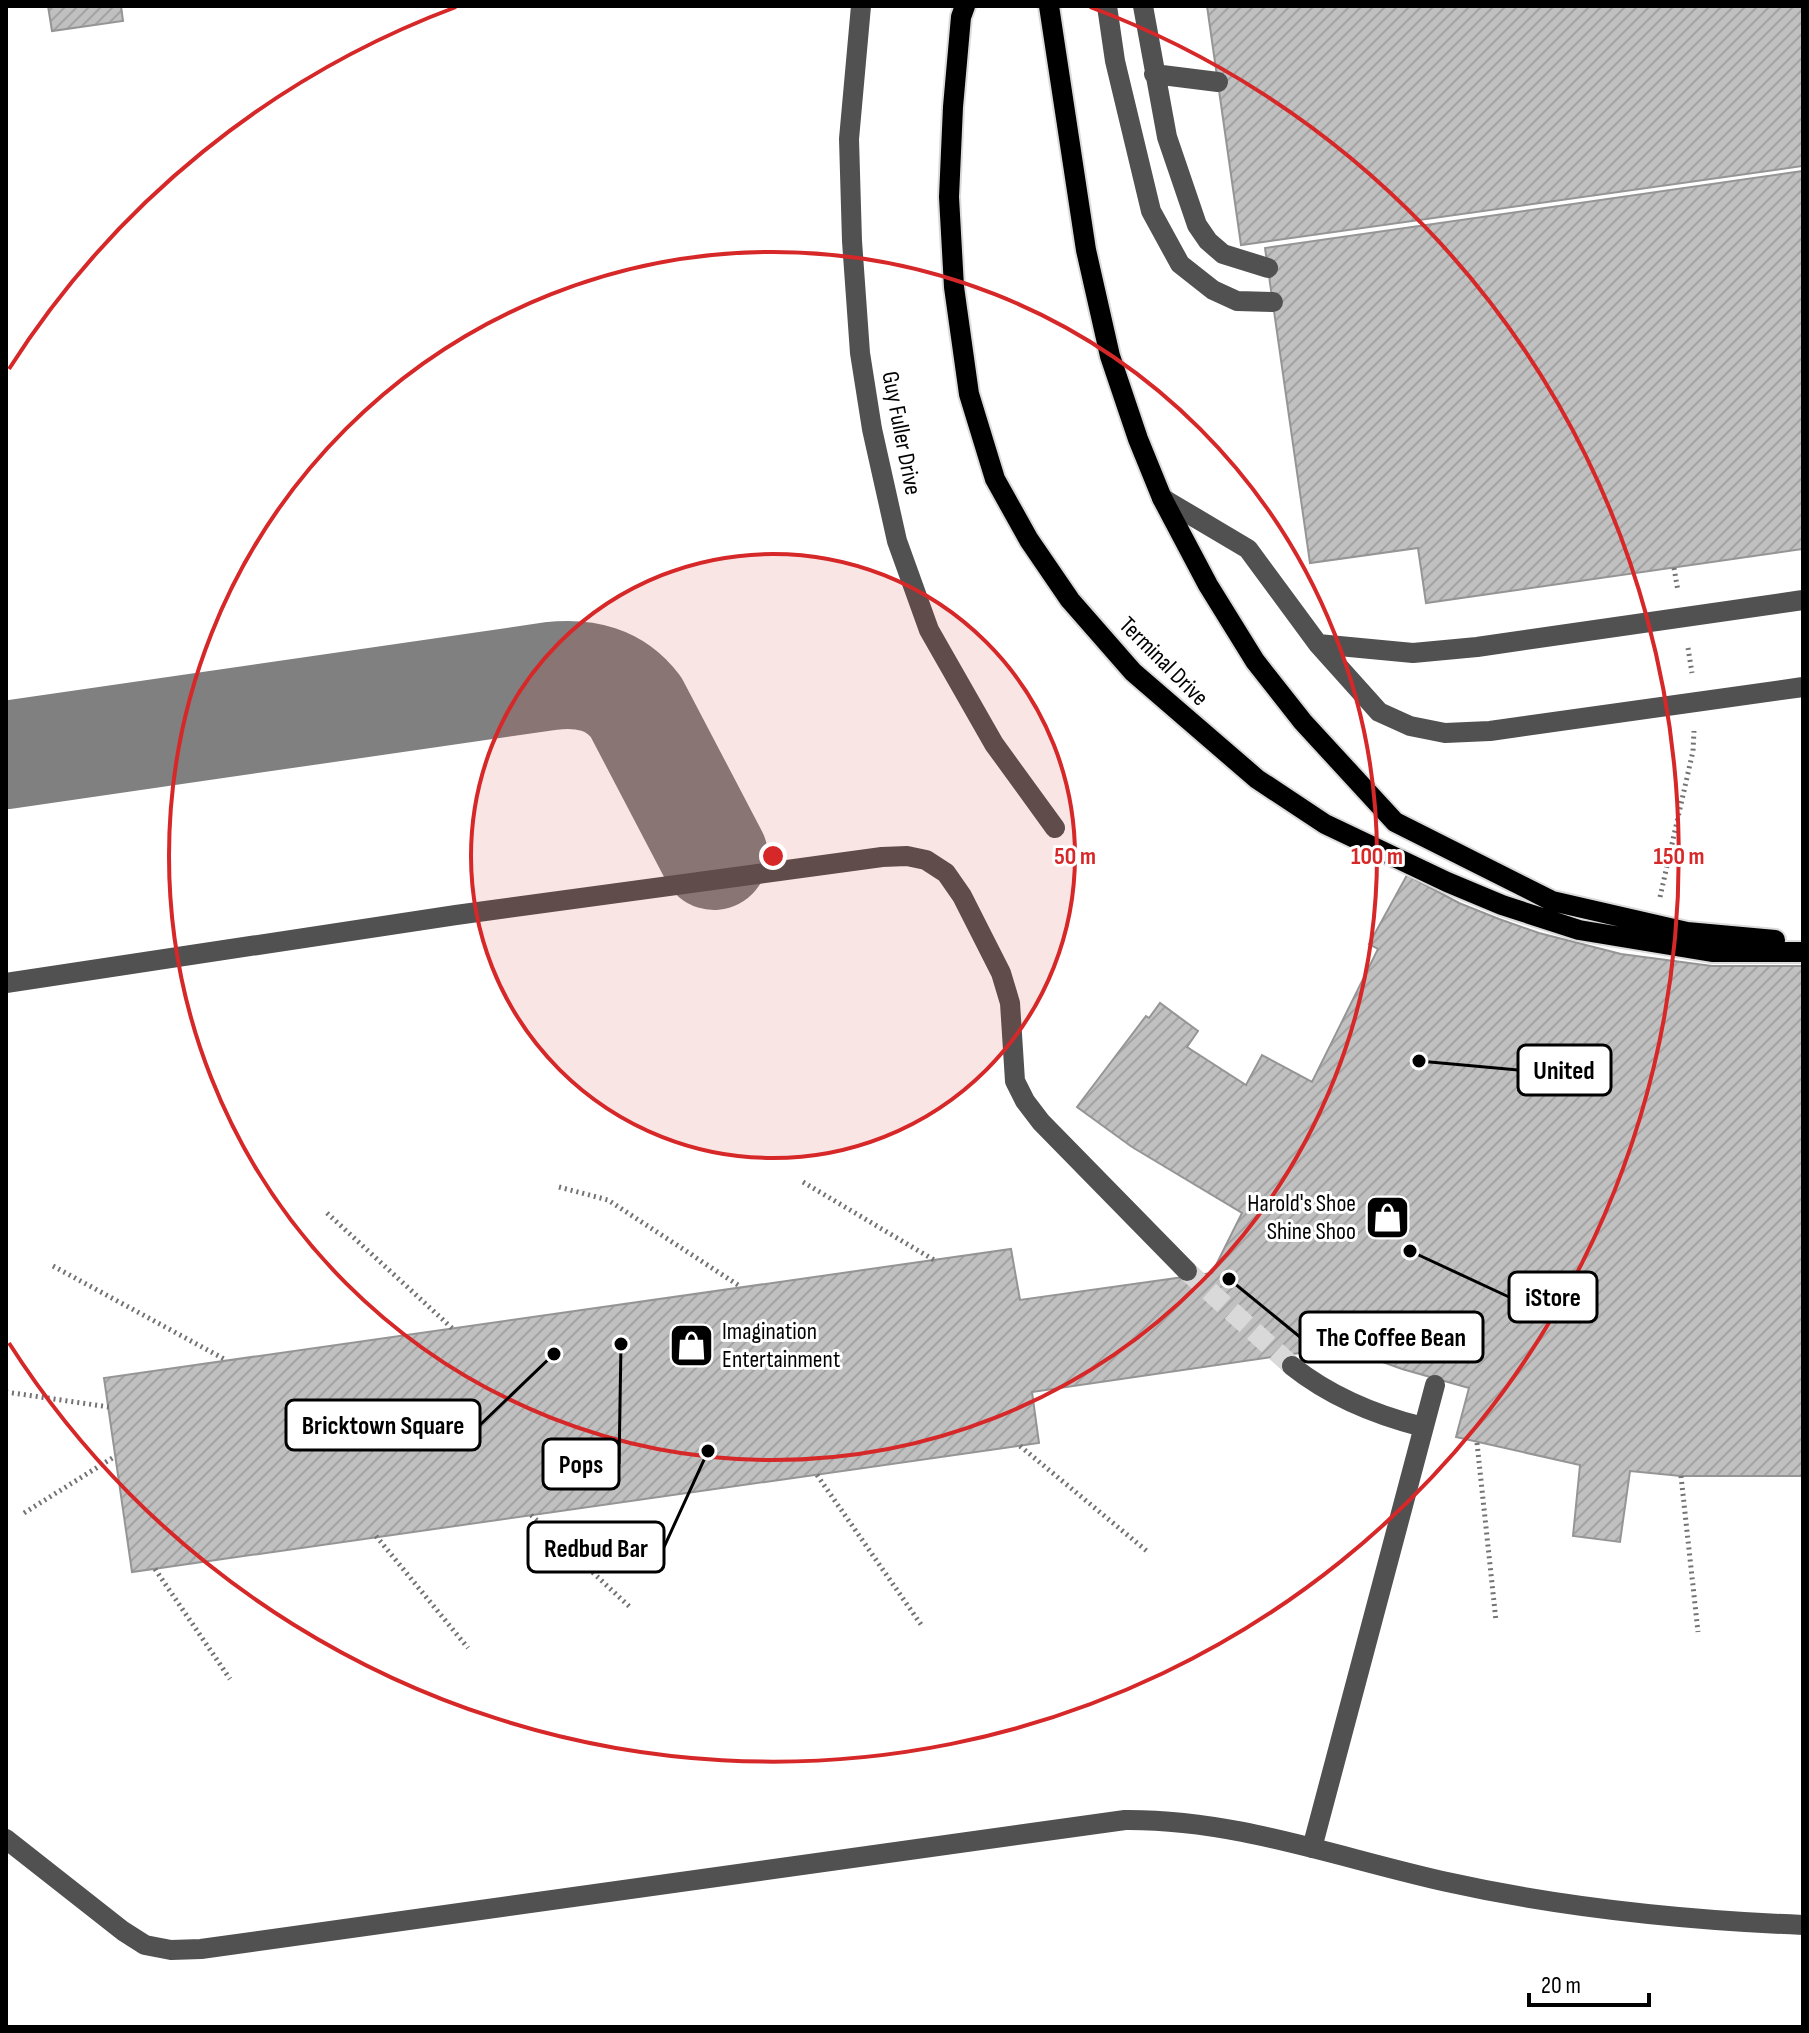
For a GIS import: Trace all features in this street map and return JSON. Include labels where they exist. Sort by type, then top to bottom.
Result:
[{"type":"main road","name":"Terminal Drive","points":[[965,6],[961,17],[953,107],[949,197],[954,287],[969,394],[995,479],[1029,540],[1070,600],[1133,672],[1257,779],[1325,824],[1502,905],[1579,930],[1712,952],[1803,952]]},
{"type":"main road","points":[[1049,6],[1092,281],[1110,356],[1138,439],[1162,498],[1208,585],[1255,661],[1303,722],[1395,822],[1552,901],[1687,932],[1803,943]]},
{"type":"street","name":"Guy Fuller Drive","points":[[861,6],[849,139],[852,241],[860,353],[872,429],[897,541],[929,630],[994,744],[1055,828]]},
{"type":"street","points":[[1107,6],[1115,61],[1151,211],[1180,264],[1213,290],[1237,301],[1273,302]]},
{"type":"street","points":[[1143,6],[1167,137],[1197,225],[1208,241],[1223,254],[1268,268]]},
{"type":"street","points":[[1154,74],[1218,82]]},
{"type":"street","points":[[1162,498],[1248,549],[1318,644],[1379,712],[1410,726],[1445,733],[1490,731],[1803,687]]},
{"type":"street","points":[[1318,644],[1413,653],[1477,647],[1803,600]]},
{"type":"street","points":[[6,983],[441,917],[882,857],[907,856],[926,860],[946,873],[962,896],[1001,973],[1010,1003],[1015,1081],[1025,1101],[1041,1122],[1187,1271]]},
{"type":"street","points":[[1292,1366],[1307,1378],[1366,1410],[1423,1427]]},
{"type":"street","points":[[1312,1848],[1435,1385]]},
{"type":"street","points":[[6,1839],[123,1931],[145,1945],[171,1950],[201,1949],[1125,1820],[1169,1820],[1212,1825],[1447,1882],[1612,1911],[1705,1921],[1803,1925]]},
{"type":"path","points":[[1654,925],[1693,751],[1697,702],[1674,568]]},
{"type":"path","points":[[803,1182],[934,1260]]},
{"type":"path","points":[[559,1187],[608,1200],[741,1287]]},
{"type":"path","points":[[327,1213],[453,1329]]},
{"type":"path","points":[[53,1266],[226,1360]]},
{"type":"path","points":[[6,1392],[109,1407]]},
{"type":"path","points":[[1477,1443],[1496,1621]]},
{"type":"path","points":[[1020,1446],[1148,1552]]},
{"type":"path","points":[[24,1513],[114,1457]]},
{"type":"path","points":[[817,1475],[922,1626]]},
{"type":"path","points":[[1681,1476],[1698,1632]]},
{"type":"path","points":[[531,1515],[632,1609]]},
{"type":"path","points":[[376,1536],[468,1648]]},
{"type":"path","points":[[155,1569],[230,1679]]},
{"type":"building","points":[[48,6],[121,6],[123,21],[52,31]]},
{"type":"building","points":[[1207,6],[1803,6],[1803,166],[1241,245]]},
{"type":"building","points":[[1803,171],[1803,549],[1426,603],[1418,548],[1310,563],[1265,248]]},
{"type":"building","points":[[1407,875],[1459,903],[1499,919],[1539,933],[1621,954],[1712,966],[1803,966],[1803,1476],[1681,1476],[1630,1471],[1620,1542],[1573,1536],[1580,1465],[1456,1437],[1469,1388],[1341,1347],[1032,1392],[1039,1443],[132,1572],[104,1378],[1011,1249],[1020,1300],[1212,1273],[1242,1213],[1132,1147],[1077,1107],[1146,1016],[1149,1018],[1160,1003],[1198,1031],[1187,1047],[1246,1085],[1262,1055],[1312,1082],[1378,949],[1369,944]]},
{"type":"taxiway","points":[[6,755],[551,676],[576,675],[609,684],[628,697],[636,707],[714,856]]},
{"type":"tunnel","points":[[1187,1271],[1292,1366]]},
{"type":"place","name":"United","points":[[1419,1061]]},
{"type":"place","name":"Harold's Shoe Shine Shoo","points":[[1387,1217]]},
{"type":"place","name":"iStore","points":[[1410,1251]]},
{"type":"place","name":"The Coffee Bean","points":[[1229,1279]]},
{"type":"place","name":"Pops","points":[[621,1344]]},
{"type":"place","name":"Imagination Entertainment","points":[[691,1345]]},
{"type":"place","name":"Bricktown Square","points":[[554,1354]]},
{"type":"place","name":"Redbud Bar","points":[[708,1451]]}]
